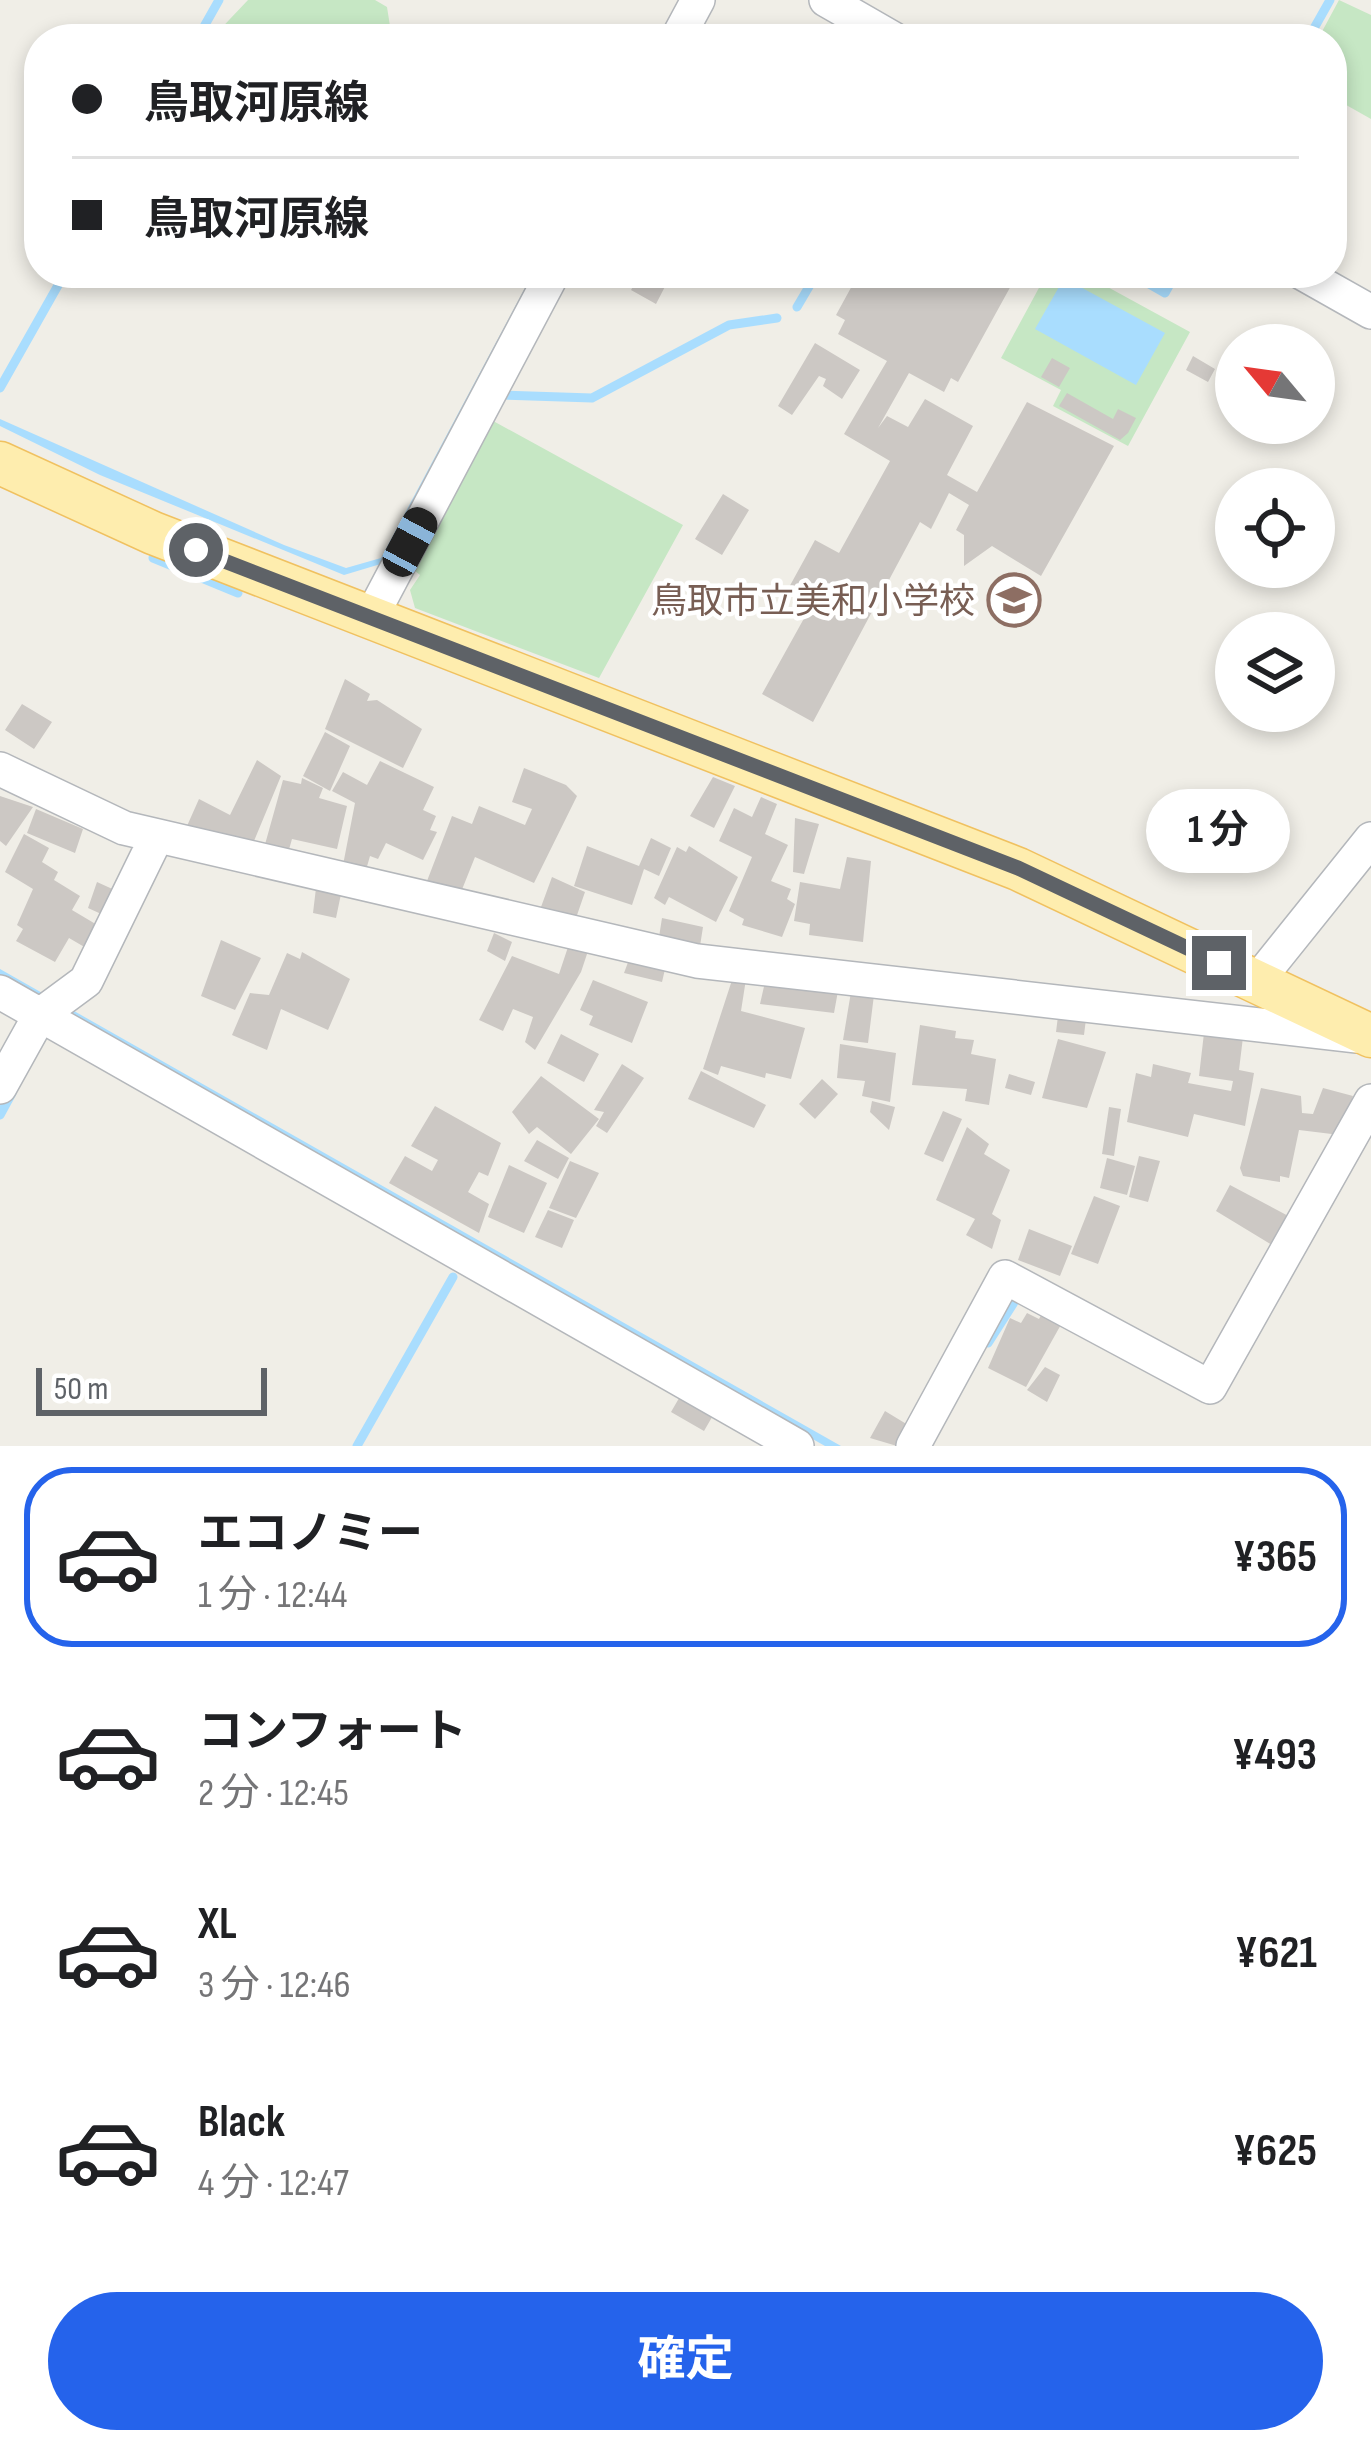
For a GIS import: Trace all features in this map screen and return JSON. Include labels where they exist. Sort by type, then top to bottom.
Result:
[{"type":"main road","points":[[0,463],[153,533],[1018,868],[1371,1036]]},
{"type":"street","points":[[826,0],[868,24]]},
{"type":"street","points":[[370,619],[545,288]]},
{"type":"street","points":[[1329,288],[1371,312]]},
{"type":"street","points":[[0,770],[88,815],[157,836],[698,961],[1371,1036]]},
{"type":"street","points":[[0,1087],[40,1015],[86,981],[157,836]]},
{"type":"street","points":[[1257,981],[1371,839]]},
{"type":"street","points":[[0,992],[797,1446]]},
{"type":"street","points":[[913,1446],[1004,1277],[1210,1388],[1371,1101]]},
{"type":"green space","points":[[248,0],[375,0],[387,7],[390,24],[225,24]]},
{"type":"green space","points":[[1339,0],[1371,15],[1371,119],[1347,105],[1347,24],[1326,24]]},
{"type":"green space","points":[[1039,288],[1109,288],[1190,332],[1128,446],[1053,406],[1061,390],[1001,358]]},
{"type":"green space","points":[[486,417],[683,525],[599,678],[415,608],[410,590],[420,575],[409,566]]},
{"type":"water","points":[[525,288],[530,288],[384,563],[344,575],[100,475],[0,426],[0,419],[346,568],[381,558]]},
{"type":"water","points":[[1058,288],[1082,288],[1165,333],[1136,385],[1035,329]]},
{"type":"water","points":[[0,969],[841,1446],[825,1446],[0,979]]},
{"type":"building","points":[[632,288],[664,288],[656,304]]},
{"type":"building","points":[[851,288],[1010,288],[958,382],[951,378],[944,392],[909,373],[878,428],[887,416],[908,427],[925,399],[973,426],[947,475],[977,492],[1027,402],[1114,446],[1041,576],[992,546],[964,566],[964,535],[956,530],[969,505],[949,493],[931,529],[920,522],[813,722],[762,694],[812,604],[787,591],[815,540],[839,553],[890,461],[844,434],[887,361],[838,334],[845,320],[836,315]]},
{"type":"building","points":[[815,343],[860,370],[842,399],[823,386],[826,379],[819,376],[792,415],[778,406]]},
{"type":"building","points":[[1193,356],[1215,369],[1208,382],[1186,370]]},
{"type":"building","points":[[1052,358],[1070,368],[1059,387],[1041,377]]},
{"type":"building","points":[[1067,393],[1113,419],[1118,409],[1136,418],[1120,440],[1059,406]]},
{"type":"building","points":[[723,494],[749,510],[722,555],[695,539]]},
{"type":"building","points":[[345,679],[370,694],[367,701],[377,700],[422,729],[403,768],[325,729]]},
{"type":"building","points":[[22,704],[52,722],[34,749],[5,730]]},
{"type":"building","points":[[325,732],[350,746],[330,791],[303,776]]},
{"type":"building","points":[[257,760],[281,776],[254,841],[246,844],[187,826],[199,799],[230,815]]},
{"type":"building","points":[[380,761],[434,787],[423,810],[436,816],[430,830],[437,832],[423,860],[386,843],[378,859],[370,856],[366,870],[343,865],[355,803],[332,791],[343,772],[367,785]]},
{"type":"building","points":[[524,768],[566,785],[577,796],[534,883],[475,857],[461,892],[427,881],[452,816],[472,824],[479,806],[525,825],[532,809],[512,802]]},
{"type":"building","points":[[713,777],[735,786],[714,828],[690,816]]},
{"type":"building","points":[[302,778],[323,788],[319,798],[347,806],[337,849],[292,839],[288,853],[264,848],[283,780],[301,784]]},
{"type":"building","points":[[0,796],[33,807],[6,846],[0,841]]},
{"type":"building","points":[[761,797],[777,804],[765,834],[788,845],[771,881],[791,889],[787,899],[795,904],[782,937],[742,925],[744,919],[729,911],[752,857],[719,841],[734,808],[752,817]]},
{"type":"building","points":[[36,809],[83,829],[75,853],[27,833]]},
{"type":"building","points":[[795,818],[819,824],[804,874],[793,872]]},
{"type":"building","points":[[24,834],[49,848],[42,862],[58,872],[54,880],[80,896],[72,910],[104,929],[93,952],[69,938],[55,962],[16,941],[23,929],[17,925],[33,889],[5,872]]},
{"type":"building","points":[[651,838],[671,848],[659,876],[644,869],[632,905],[574,886],[587,846],[639,866]]},
{"type":"building","points":[[689,846],[738,877],[716,922],[669,897],[665,905],[654,898],[677,847],[686,852]]},
{"type":"building","points":[[847,857],[871,861],[863,942],[809,935],[810,924],[794,921],[800,882],[840,889]]},
{"type":"building","points":[[552,877],[585,892],[576,918],[541,907]]},
{"type":"building","points":[[97,882],[119,892],[110,918],[88,908]]},
{"type":"building","points":[[316,888],[341,894],[336,918],[313,913]]},
{"type":"building","points":[[662,918],[703,927],[700,946],[659,937]]},
{"type":"building","points":[[494,933],[512,942],[505,961],[487,951]]},
{"type":"building","points":[[221,940],[261,958],[235,1010],[201,996]]},
{"type":"building","points":[[570,941],[589,948],[581,972],[535,1050],[525,1042],[533,1017],[513,1009],[503,1031],[479,1020],[512,956],[559,974]]},
{"type":"building","points":[[302,952],[350,979],[328,1030],[281,1009],[267,1050],[232,1035],[250,993],[269,995],[287,953],[300,959]]},
{"type":"building","points":[[630,957],[666,965],[662,982],[624,973]]},
{"type":"building","points":[[733,977],[746,979],[741,1011],[805,1028],[791,1079],[766,1073],[765,1078],[721,1066],[718,1075],[703,1069]]},
{"type":"building","points":[[593,980],[648,1002],[632,1043],[589,1025],[593,1016],[580,1010]]},
{"type":"building","points":[[765,982],[838,991],[834,1013],[760,1004]]},
{"type":"building","points":[[851,992],[874,995],[868,1043],[843,1040]]},
{"type":"building","points":[[1058,1016],[1086,1019],[1084,1035],[1056,1032]]},
{"type":"building","points":[[920,1025],[956,1031],[955,1038],[974,1040],[971,1054],[996,1059],[989,1105],[965,1101],[967,1089],[912,1085]]},
{"type":"building","points":[[1204,1033],[1243,1037],[1239,1070],[1254,1073],[1245,1126],[1194,1114],[1188,1137],[1127,1122],[1136,1073],[1151,1077],[1153,1064],[1191,1073],[1188,1083],[1231,1091],[1233,1081],[1199,1076]]},
{"type":"building","points":[[561,1034],[599,1054],[584,1082],[547,1063]]},
{"type":"building","points":[[1058,1039],[1106,1052],[1087,1108],[1042,1098]]},
{"type":"building","points":[[840,1044],[896,1053],[890,1102],[862,1096],[865,1081],[837,1078]]},
{"type":"building","points":[[622,1064],[644,1078],[607,1133],[596,1126],[604,1112],[594,1110]]},
{"type":"building","points":[[701,1071],[766,1105],[754,1128],[688,1099]]},
{"type":"building","points":[[1009,1074],[1035,1082],[1031,1095],[1005,1088]]},
{"type":"building","points":[[541,1076],[599,1119],[571,1154],[537,1127],[529,1134],[512,1112]]},
{"type":"building","points":[[822,1079],[838,1094],[815,1119],[799,1104]]},
{"type":"building","points":[[1261,1088],[1301,1096],[1302,1113],[1313,1114],[1323,1088],[1353,1096],[1340,1135],[1299,1130],[1289,1178],[1280,1176],[1280,1182],[1243,1176],[1240,1168]]},
{"type":"building","points":[[872,1101],[895,1107],[889,1130],[870,1112]]},
{"type":"building","points":[[435,1106],[501,1143],[488,1176],[479,1172],[468,1192],[489,1204],[479,1233],[389,1183],[405,1156],[432,1171],[438,1160],[411,1146]]},
{"type":"building","points":[[1109,1107],[1121,1109],[1114,1156],[1102,1154]]},
{"type":"building","points":[[943,1111],[962,1119],[943,1162],[924,1154]]},
{"type":"building","points":[[967,1127],[989,1144],[984,1154],[1010,1170],[992,1214],[1001,1220],[992,1249],[966,1235],[975,1219],[936,1200]]},
{"type":"building","points":[[537,1140],[569,1158],[558,1179],[524,1161]]},
{"type":"building","points":[[1139,1156],[1160,1161],[1148,1202],[1129,1197]]},
{"type":"building","points":[[1107,1158],[1135,1166],[1127,1195],[1100,1188]]},
{"type":"building","points":[[570,1161],[599,1173],[576,1218],[549,1208]]},
{"type":"building","points":[[509,1165],[547,1183],[524,1233],[488,1217]]},
{"type":"building","points":[[1230,1185],[1294,1219],[1277,1248],[1216,1211]]},
{"type":"building","points":[[1094,1196],[1120,1206],[1098,1264],[1071,1254]]},
{"type":"building","points":[[548,1210],[574,1220],[562,1248],[535,1237]]},
{"type":"building","points":[[1029,1229],[1072,1246],[1060,1276],[1018,1260]]},
{"type":"building","points":[[1044,1310],[1063,1321],[1026,1387],[988,1368],[1010,1318],[1021,1323],[1027,1313],[1039,1319]]},
{"type":"building","points":[[1045,1367],[1060,1375],[1047,1402],[1027,1390]]},
{"type":"building","points":[[682,1393],[715,1412],[704,1431],[671,1412]]},
{"type":"building","points":[[885,1411],[908,1425],[897,1446],[870,1438]]},
{"type":"waterway","points":[[205,24],[219,0]]},
{"type":"waterway","points":[[1316,24],[1330,0]]},
{"type":"waterway","points":[[0,388],[57,288]]},
{"type":"waterway","points":[[797,307],[808,288]]},
{"type":"waterway","points":[[1156,288],[1165,293],[1168,288]]},
{"type":"waterway","points":[[499,395],[592,398],[729,325],[777,318]]},
{"type":"waterway","points":[[153,558],[238,593]]},
{"type":"waterway","points":[[0,1115],[12,1093]]},
{"type":"waterway","points":[[357,1446],[453,1277]]},
{"type":"waterway","points":[[988,1343],[1020,1293]]},
{"type":"place","name":"鳥取市立美和小学校","points":[[1014,600]]},
{"type":"route","points":[[196,550],[1018,868],[1219,963]]}]
